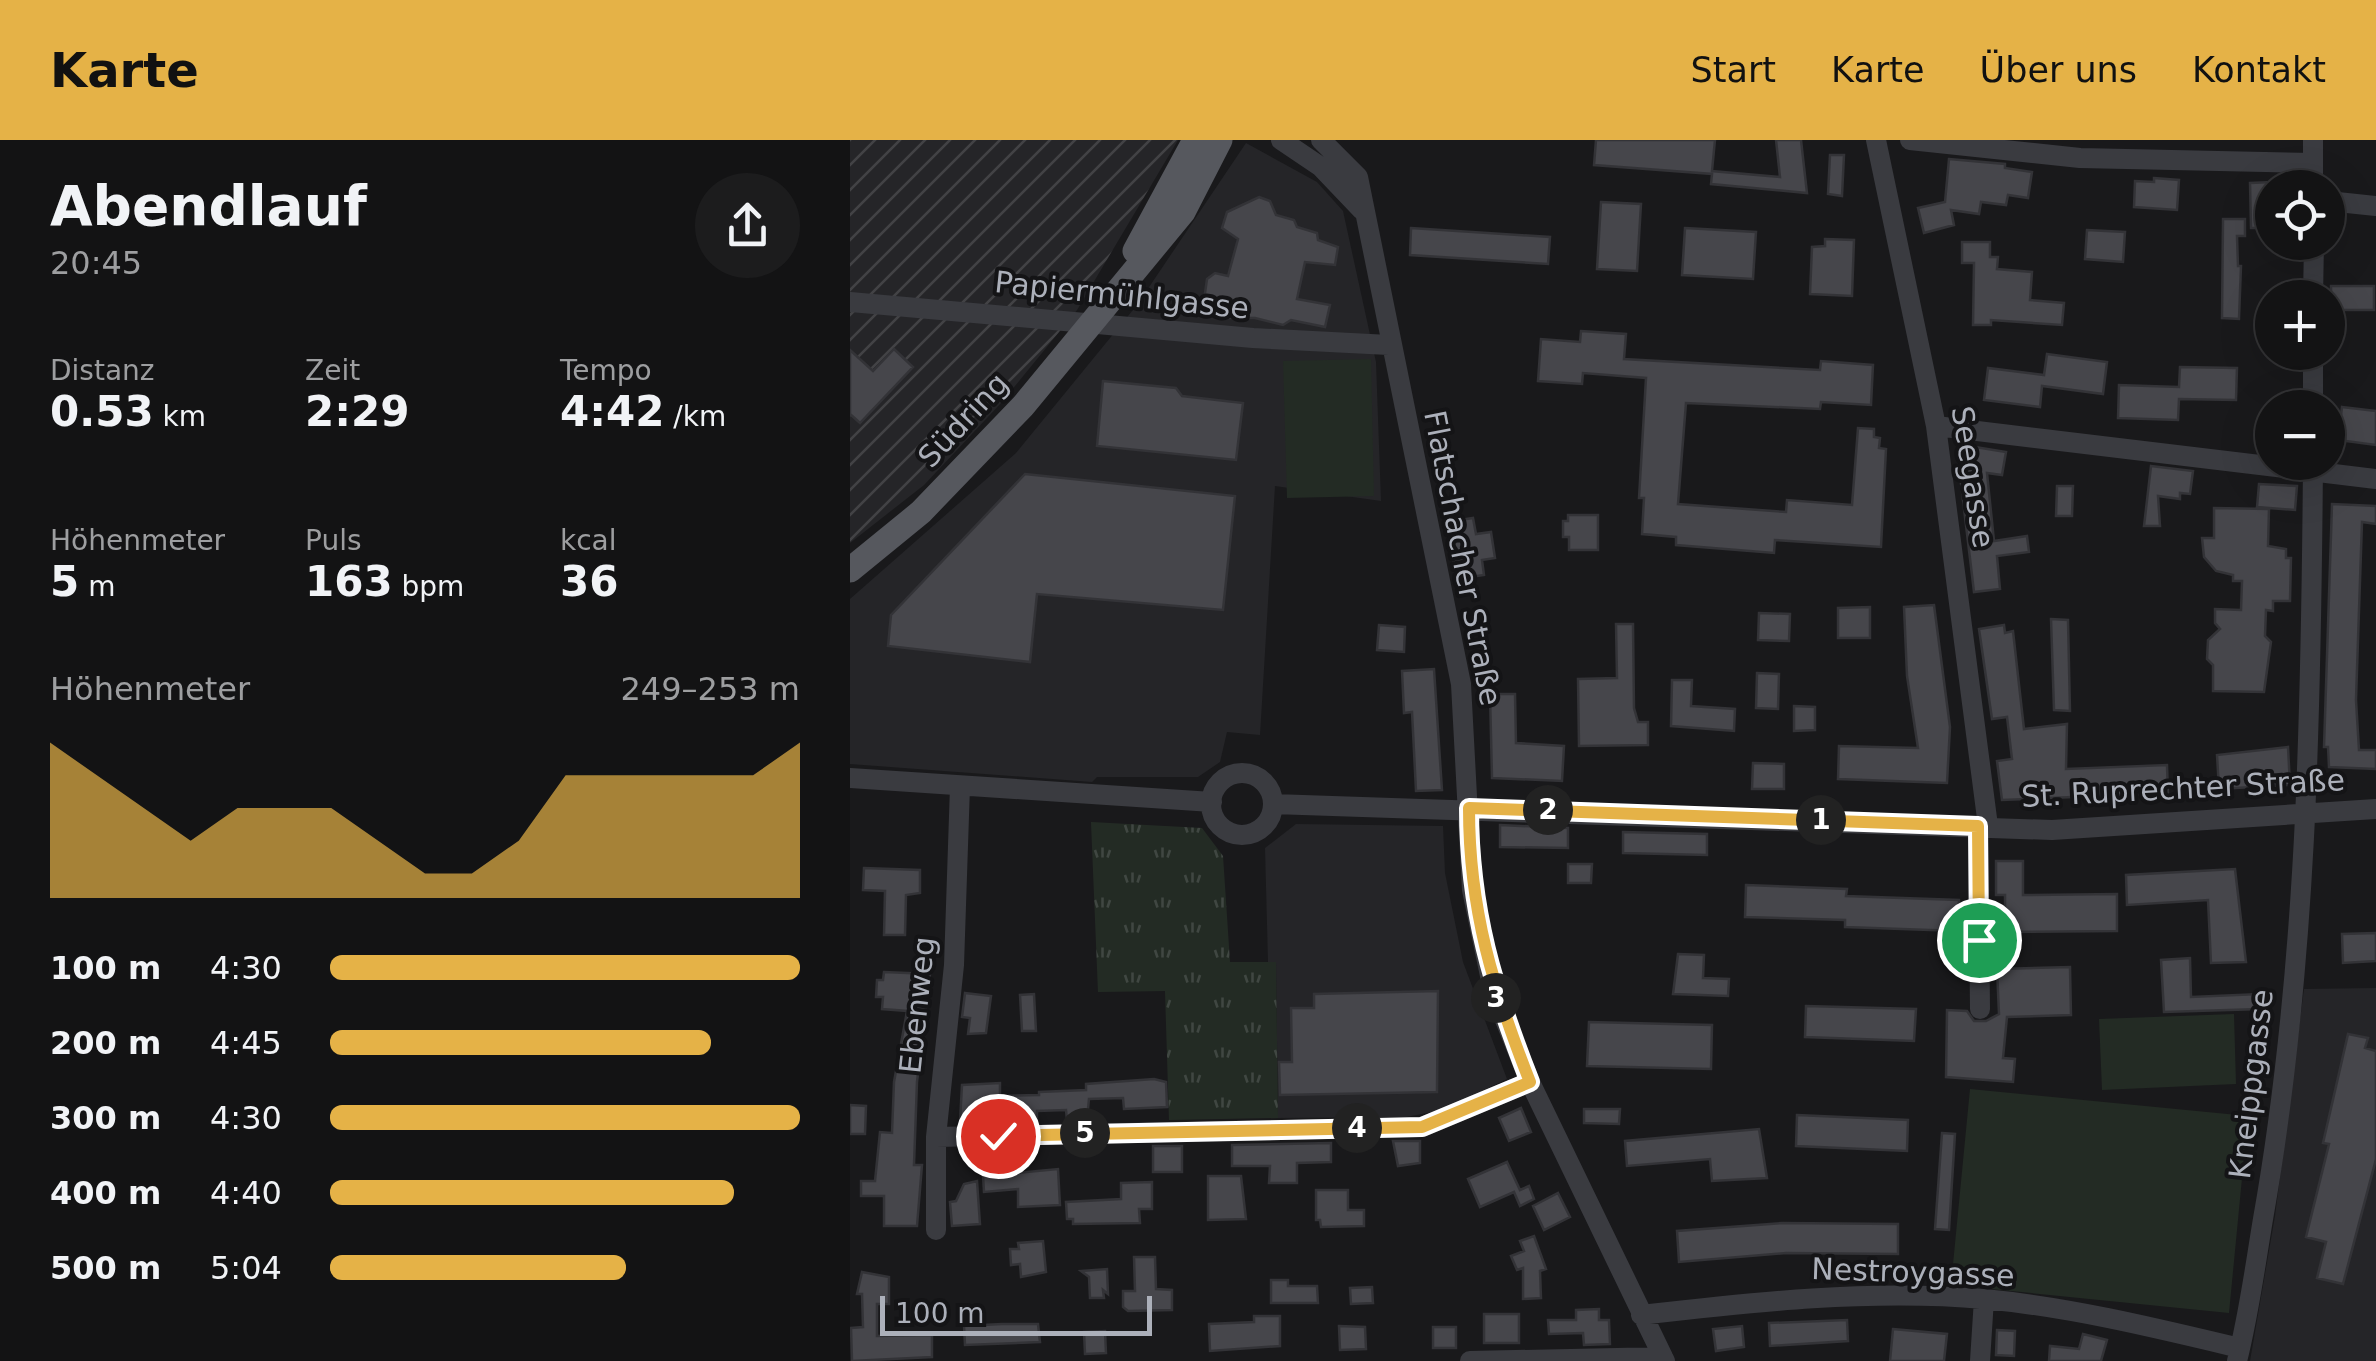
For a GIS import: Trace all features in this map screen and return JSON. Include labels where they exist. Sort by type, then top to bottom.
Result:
[{"type":"main road","name":"Südring","points":[[1109,299],[1195,140]]},
{"type":"main road","name":"Südring","points":[[850,570],[974,460],[1183,212],[1220,140]]},
{"type":"street","points":[[1281,140],[1321,167],[1363,211]]},
{"type":"street","name":"Flatschacher Straße","points":[[1321,140],[1358,177],[1389,346],[1462,684],[1478,926],[1494,990],[1530,1082],[1664,1359]]},
{"type":"street","name":"Seegasse","points":[[1876,140],[1936,426],[1983,826],[1980,1008]]},
{"type":"street","points":[[1910,140],[2080,158],[2313,163]]},
{"type":"street","points":[[2312,140],[2313,170]]},
{"type":"street","points":[[2345,203],[2376,206]]},
{"type":"street","name":"Papiermühlgasse","points":[[850,302],[1253,338],[1389,346]]},
{"type":"street","points":[[1936,426],[2255,461]]},
{"type":"street","points":[[2345,473],[2376,479]]},
{"type":"street","name":"Kneippgasse","points":[[2239,1354],[2282,1114],[2305,813],[2312,480]]},
{"type":"street","points":[[1244,773],[1265,783],[1274,804],[1264,827],[1243,836],[1219,824],[1212,802],[1222,781],[1244,773]]},
{"type":"street","points":[[850,778],[1212,802]]},
{"type":"street","name":"Ebenweg","points":[[936,1230],[936,1137],[954,965],[960,786]]},
{"type":"street","name":"St. Ruprechter Straße","points":[[1274,804],[2052,830],[2376,808]]},
{"type":"street","points":[[936,1137],[1422,1127],[1530,1082]]},
{"type":"street","name":"Nestroygasse","points":[[1641,1315],[1803,1297],[1984,1299],[2136,1323],[2239,1354]]},
{"type":"street","points":[[1980,1361],[1984,1299]]},
{"type":"street","points":[[1470,1361],[1664,1359]]},
{"type":"shaded area","points":[[850,140],[1178,140],[1077,310],[1001,403],[924,485],[850,543]]},
{"type":"shaded area","points":[[1246,143],[1317,182],[1343,211],[1376,362],[1381,501],[1275,486],[1260,735],[1227,732],[1220,762],[1198,777],[1097,777],[1092,782],[850,764],[850,599],[1016,453],[1137,305]]},
{"type":"shaded area","points":[[1296,824],[1443,826],[1445,873],[1463,962],[1507,1079],[1443,1110],[1406,1117],[1278,1118],[1276,963],[1268,962],[1265,848]]},
{"type":"shaded area","points":[[2376,988],[2376,1361],[2250,1361],[2275,1216],[2304,989]]},
{"type":"green space","points":[[1371,359],[1374,496],[1287,498],[1283,361]]},
{"type":"green space","points":[[1091,822],[1202,828],[1223,856],[1230,962],[1276,962],[1278,1118],[1169,1120],[1165,991],[1098,992]]},
{"type":"green space","points":[[2234,1014],[2236,1084],[2102,1090],[2099,1019]]},
{"type":"green space","points":[[1970,1089],[2248,1116],[2229,1313],[1951,1285]]},
{"type":"building","points":[[1596,140],[1715,140],[1712,171],[1780,177],[1776,140],[1801,140],[1807,193],[1711,184],[1712,174],[1594,165]]},
{"type":"building","points":[[1830,155],[1844,155],[1842,196],[1828,194]]},
{"type":"building","points":[[1949,159],[2005,164],[2005,168],[2032,172],[2028,198],[2008,195],[2006,205],[1981,202],[1979,214],[1951,210],[1954,225],[1924,233],[1918,208],[1945,202]]},
{"type":"building","points":[[2154,178],[2179,180],[2177,210],[2134,207],[2135,181],[2154,182]]},
{"type":"building","points":[[2250,183],[2255,183],[2255,228],[2251,228]]},
{"type":"building","points":[[1259,197],[1270,201],[1276,215],[1294,220],[1297,227],[1317,233],[1318,240],[1338,247],[1335,265],[1305,262],[1297,299],[1330,305],[1325,327],[1291,320],[1283,325],[1255,318],[1223,318],[1208,315],[1203,307],[1207,279],[1215,273],[1228,276],[1238,239],[1222,228],[1227,212]]},
{"type":"building","points":[[1601,202],[1641,204],[1637,271],[1597,269]]},
{"type":"building","points":[[2223,219],[2245,219],[2245,236],[2237,236],[2241,266],[2239,319],[2222,318]]},
{"type":"building","points":[[1411,228],[1550,237],[1548,264],[1410,255]]},
{"type":"building","points":[[1685,228],[1756,232],[1753,279],[1682,275]]},
{"type":"building","points":[[2087,230],[2125,232],[2123,262],[2085,259]]},
{"type":"building","points":[[1825,239],[1854,240],[1852,296],[1810,294],[1812,247],[1825,246]]},
{"type":"building","points":[[1962,242],[1990,242],[1990,257],[1998,257],[1997,269],[2032,272],[2030,300],[2064,303],[2062,325],[1991,320],[1991,325],[1973,325],[1974,263],[1962,263]]},
{"type":"building","points":[[2345,286],[2374,286],[2374,310],[2345,310]]},
{"type":"building","points":[[1581,331],[1626,334],[1624,359],[1820,370],[1821,361],[1873,365],[1871,405],[1821,402],[1820,409],[1686,403],[1678,504],[1786,512],[1787,500],[1852,505],[1858,428],[1874,429],[1874,437],[1880,438],[1879,448],[1886,449],[1881,547],[1775,540],[1774,553],[1676,545],[1676,537],[1642,534],[1644,498],[1639,498],[1646,378],[1583,373],[1582,384],[1538,381],[1541,339],[1580,342]]},
{"type":"building","points":[[894,349],[913,367],[860,423],[850,414],[850,350],[873,371]]},
{"type":"building","points":[[2047,354],[2107,362],[2103,394],[2042,386],[2040,407],[1984,400],[1988,368],[2044,375]]},
{"type":"building","points":[[2180,367],[2237,368],[2236,400],[2179,399],[2178,420],[2118,418],[2119,385],[2179,387]]},
{"type":"building","points":[[1103,381],[1176,388],[1182,396],[1243,403],[1236,460],[1097,446]]},
{"type":"building","points":[[2345,407],[2376,411],[2376,445],[2345,441]]},
{"type":"building","points":[[1963,445],[2006,452],[2002,475],[1987,473],[1994,541],[2027,536],[2029,552],[1997,556],[2000,589],[1974,592],[1957,450]]},
{"type":"building","points":[[2151,466],[2193,471],[2190,494],[2180,493],[2180,499],[2158,496],[2160,526],[2144,526]]},
{"type":"building","points":[[1025,474],[1235,496],[1223,610],[1037,594],[1030,662],[888,646],[891,615]]},
{"type":"building","points":[[2259,484],[2297,486],[2295,510],[2257,507]]},
{"type":"building","points":[[2057,486],[2073,486],[2072,516],[2056,516]]},
{"type":"building","points":[[2332,504],[2376,506],[2376,524],[2362,522],[2356,700],[2359,750],[2376,750],[2376,769],[2329,767],[2328,747],[2324,747]]},
{"type":"building","points":[[2214,508],[2269,509],[2268,546],[2286,549],[2286,558],[2291,558],[2290,601],[2273,601],[2273,611],[2266,610],[2265,636],[2271,642],[2264,692],[2213,691],[2213,665],[2207,659],[2208,640],[2220,629],[2215,623],[2215,609],[2241,610],[2242,581],[2233,581],[2233,575],[2216,571],[2204,557],[2202,538],[2214,538]]},
{"type":"building","points":[[1568,515],[1598,515],[1598,550],[1569,550],[1569,537],[1563,537],[1563,521],[1568,521]]},
{"type":"building","points":[[1473,518],[1476,534],[1491,532],[1495,558],[1482,560],[1484,575],[1456,579],[1447,522]]},
{"type":"building","points":[[1934,605],[1950,727],[1947,783],[1838,779],[1839,746],[1918,748],[1907,676],[1904,607]]},
{"type":"building","points":[[1870,607],[1870,638],[1838,638],[1838,608]]},
{"type":"building","points":[[1759,613],[1790,614],[1789,641],[1758,640]]},
{"type":"building","points":[[2051,619],[2068,620],[2070,711],[2054,710]]},
{"type":"building","points":[[1616,624],[1633,624],[1634,708],[1638,722],[1648,722],[1648,745],[1579,746],[1578,679],[1617,678]]},
{"type":"building","points":[[1379,625],[1405,627],[1404,652],[1377,650]]},
{"type":"building","points":[[2004,625],[2005,633],[2013,631],[2024,729],[2067,724],[2066,769],[2167,765],[2168,793],[2002,800],[1997,761],[2012,759],[2007,717],[1992,719],[1979,629]]},
{"type":"building","points":[[1434,669],[1442,790],[1416,791],[1412,712],[1404,713],[1402,671]]},
{"type":"building","points":[[1757,673],[1779,674],[1778,709],[1756,708]]},
{"type":"building","points":[[1672,680],[1692,680],[1691,706],[1735,709],[1734,731],[1671,726]]},
{"type":"building","points":[[1490,694],[1515,694],[1516,743],[1564,746],[1562,781],[1492,778]]},
{"type":"building","points":[[1794,706],[1815,707],[1815,730],[1794,731]]},
{"type":"building","points":[[2288,747],[2290,785],[2219,789],[2217,755]]},
{"type":"building","points":[[1753,763],[1784,764],[1784,789],[1752,789]]},
{"type":"building","points":[[1500,825],[1568,828],[1568,848],[1500,847]]},
{"type":"building","points":[[1623,832],[1707,834],[1707,855],[1623,853]]},
{"type":"building","points":[[1996,861],[2023,861],[2023,895],[2117,894],[2117,931],[2005,932],[2005,895],[1996,895]]},
{"type":"building","points":[[1568,864],[1592,864],[1591,883],[1568,883]]},
{"type":"building","points":[[864,868],[920,870],[920,893],[906,895],[905,935],[884,935],[885,891],[863,890]]},
{"type":"building","points":[[2235,869],[2246,962],[2211,963],[2208,900],[2127,905],[2126,875]]},
{"type":"building","points":[[1746,885],[1847,889],[1846,896],[1959,900],[1958,931],[1845,927],[1845,920],[1745,917]]},
{"type":"building","points":[[2376,933],[2376,961],[2343,963],[2342,934]]},
{"type":"building","points":[[1678,954],[1704,955],[1703,978],[1729,979],[1728,996],[1673,994]]},
{"type":"building","points":[[2190,958],[2191,997],[2260,994],[2261,1009],[2164,1012],[2161,960]]},
{"type":"building","points":[[2070,967],[2071,1015],[2007,1017],[2003,1058],[2015,1059],[2013,1082],[1946,1077],[1947,1010],[1967,1011],[1974,1021],[1986,1021],[1999,1014],[1997,969]]},
{"type":"building","points":[[884,972],[930,974],[917,1082],[914,1165],[922,1165],[917,1226],[884,1226],[884,1196],[861,1196],[861,1181],[875,1181],[880,1132],[892,1133],[894,1082],[907,1011],[882,1009],[883,997],[876,997],[877,980],[883,980]]},
{"type":"building","points":[[1438,991],[1437,1092],[1280,1095],[1279,1062],[1292,1062],[1291,1008],[1314,1008],[1314,994]]},
{"type":"building","points":[[965,993],[991,996],[986,1033],[968,1034],[970,1018],[962,1017]]},
{"type":"building","points":[[1034,994],[1036,1031],[1022,1031],[1020,995]]},
{"type":"building","points":[[1806,1006],[1916,1009],[1914,1041],[1805,1037]]},
{"type":"building","points":[[1589,1022],[1712,1025],[1711,1069],[1587,1066]]},
{"type":"building","points":[[2348,1034],[2368,1038],[2365,1048],[2376,1051],[2376,1159],[2343,1284],[2317,1278],[2326,1242],[2306,1237],[2329,1144],[2323,1143]]},
{"type":"building","points":[[1154,1079],[1166,1082],[1167,1107],[1124,1109],[1123,1098],[1089,1099],[1087,1119],[1067,1120],[1066,1110],[1037,1111],[1037,1121],[960,1121],[962,1085],[1000,1083],[1000,1096],[1039,1095],[1086,1090],[1086,1084]]},
{"type":"building","points":[[850,1105],[866,1106],[865,1134],[850,1134]]},
{"type":"building","points":[[1521,1108],[1531,1132],[1509,1141],[1499,1118]]},
{"type":"building","points":[[1584,1109],[1620,1109],[1619,1124],[1584,1123]]},
{"type":"building","points":[[1797,1115],[1908,1120],[1907,1151],[1796,1146]]},
{"type":"building","points":[[1759,1129],[1767,1178],[1712,1181],[1710,1159],[1627,1166],[1625,1141]]},
{"type":"building","points":[[1942,1133],[1955,1134],[1949,1230],[1935,1229]]},
{"type":"building","points":[[1393,1141],[1420,1141],[1420,1163],[1398,1166]]},
{"type":"building","points":[[1331,1143],[1331,1162],[1297,1163],[1297,1183],[1269,1183],[1270,1166],[1232,1166],[1232,1145]]},
{"type":"building","points":[[1153,1146],[1182,1146],[1182,1172],[1153,1172]]},
{"type":"building","points":[[1507,1162],[1520,1190],[1529,1186],[1534,1199],[1520,1206],[1514,1192],[1480,1207],[1468,1179]]},
{"type":"building","points":[[1058,1169],[1060,1205],[1018,1207],[1018,1189],[984,1192],[983,1176]]},
{"type":"building","points":[[1208,1176],[1241,1176],[1246,1219],[1208,1220]]},
{"type":"building","points":[[977,1181],[980,1224],[952,1226],[950,1202],[956,1201],[964,1184]]},
{"type":"building","points":[[1152,1182],[1152,1209],[1139,1209],[1140,1223],[1073,1224],[1073,1219],[1067,1219],[1066,1202],[1121,1199],[1121,1183]]},
{"type":"building","points":[[1316,1190],[1348,1190],[1348,1210],[1364,1210],[1364,1226],[1321,1227],[1320,1220],[1316,1220]]},
{"type":"building","points":[[1558,1193],[1570,1217],[1544,1230],[1533,1206]]},
{"type":"building","points":[[1782,1223],[1898,1224],[1898,1254],[1786,1253],[1679,1262],[1677,1231]]},
{"type":"building","points":[[1534,1236],[1546,1269],[1540,1271],[1541,1298],[1523,1299],[1523,1268],[1517,1270],[1511,1256],[1524,1251],[1520,1241]]},
{"type":"building","points":[[1043,1241],[1046,1272],[1021,1277],[1020,1264],[1011,1265],[1010,1249],[1019,1249],[1018,1243]]},
{"type":"building","points":[[1134,1257],[1155,1257],[1156,1289],[1172,1290],[1172,1310],[1128,1311],[1123,1307],[1123,1291],[1135,1291]]},
{"type":"building","points":[[1107,1269],[1108,1294],[1103,1290],[1104,1298],[1090,1298],[1089,1277],[1081,1271]]},
{"type":"building","points":[[862,1272],[889,1277],[889,1304],[877,1304],[877,1336],[932,1335],[932,1357],[852,1361],[851,1328],[863,1327],[862,1294],[857,1294]]},
{"type":"building","points":[[1271,1280],[1288,1280],[1288,1286],[1317,1286],[1318,1303],[1271,1303]]},
{"type":"building","points":[[1372,1287],[1373,1303],[1351,1304],[1350,1288]]},
{"type":"building","points":[[1599,1309],[1599,1320],[1609,1320],[1610,1344],[1584,1345],[1583,1333],[1549,1334],[1548,1320],[1576,1320],[1576,1310]]},
{"type":"building","points":[[1484,1314],[1519,1314],[1519,1343],[1484,1343]]},
{"type":"building","points":[[1254,1316],[1280,1316],[1280,1346],[1210,1351],[1209,1324],[1254,1322]]},
{"type":"building","points":[[1847,1320],[1848,1341],[1770,1346],[1769,1323]]},
{"type":"building","points":[[1038,1324],[1040,1342],[965,1345],[964,1326]]},
{"type":"building","points":[[1339,1326],[1365,1327],[1366,1349],[1340,1350]]},
{"type":"building","points":[[1742,1326],[1744,1347],[1716,1351],[1713,1329]]},
{"type":"building","points":[[1433,1327],[1456,1327],[1456,1348],[1433,1348]]},
{"type":"building","points":[[1893,1329],[1947,1334],[1944,1361],[1890,1361]]},
{"type":"building","points":[[1997,1330],[2015,1331],[2014,1356],[1996,1355]]},
{"type":"building","points":[[1105,1331],[1106,1353],[1085,1354],[1084,1332]]},
{"type":"building","points":[[2083,1334],[2107,1340],[2101,1361],[2049,1361],[2050,1346],[2079,1349]]},
{"type":"route","points":[[998,1136],[1422,1127],[1530,1082],[1494,990],[1478,926],[1472,890],[1469,808],[1978,826],[1979,940]]}]
